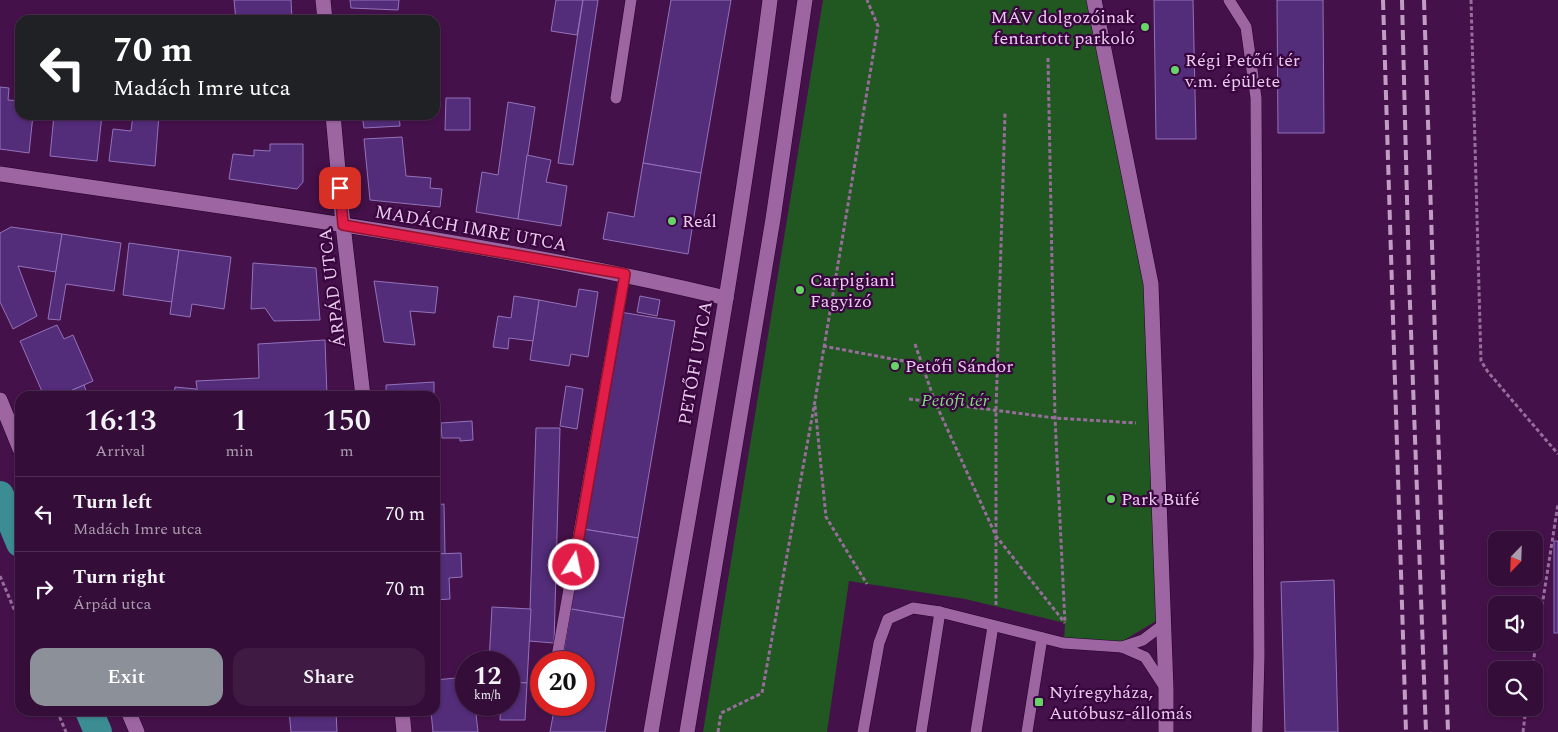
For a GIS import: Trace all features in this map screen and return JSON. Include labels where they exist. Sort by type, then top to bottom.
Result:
[{"type":"street","points":[[323,0],[324,15]]},
{"type":"street","name":"PETŐFI UTCA","points":[[651,732],[726,298],[757,101],[770,0]]},
{"type":"street","points":[[687,732],[773,219],[805,0]]},
{"type":"street","points":[[1094,0],[1151,284],[1164,624],[1166,732]]},
{"type":"street","name":"ÁRPÁD UTCA","points":[[333,120],[343,225],[363,391]]},
{"type":"street","name":"MADÁCH IMRE UTCA","points":[[0,174],[343,225],[625,274],[726,298]]},
{"type":"street","points":[[0,400],[15,437]]},
{"type":"street","points":[[130,716],[136,732]]},
{"type":"street","points":[[402,716],[404,732]]},
{"type":"lane","points":[[616,98],[631,0]]},
{"type":"lane","points":[[1229,0],[1246,27],[1256,98],[1259,656],[1257,732]]},
{"type":"lane","points":[[558,651],[625,274]]},
{"type":"lane","points":[[863,732],[879,643],[888,619],[913,608],[940,612],[1063,643],[1122,648],[1145,656],[1166,689]]},
{"type":"lane","points":[[921,732],[940,612]]},
{"type":"lane","points":[[1122,648],[1143,640],[1164,624]]},
{"type":"lane","points":[[976,732],[993,626]]},
{"type":"lane","points":[[1027,732],[1042,638]]},
{"type":"path","points":[[718,732],[721,713],[762,693],[815,401],[878,26],[867,0]]},
{"type":"path","points":[[1472,0],[1481,361],[1488,372],[1558,454]]},
{"type":"path","points":[[915,344],[935,402],[996,536],[1065,623],[1055,418],[1048,58]]},
{"type":"path","points":[[996,605],[996,411],[1006,113]]},
{"type":"path","points":[[823,346],[914,363]]},
{"type":"path","points":[[909,399],[1055,418],[1157,424]]},
{"type":"path","points":[[815,401],[826,517],[867,584]]},
{"type":"path","points":[[1533,661],[1558,504]]},
{"type":"path","points":[[0,576],[15,611]]},
{"type":"path","points":[[59,716],[66,732]]},
{"type":"path","points":[[1523,732],[1525,716]]},
{"type":"green space","name":"Petőfi tér","points":[[823,0],[1091,0],[1144,282],[1156,621],[1121,642],[1064,641],[1065,623],[965,599],[849,581],[827,732],[703,732]]},
{"type":"building","points":[[234,0],[291,0],[292,15],[236,15]]},
{"type":"building","points":[[350,0],[399,0],[398,10],[351,8]]},
{"type":"building","points":[[556,0],[583,0],[577,35],[551,31]]},
{"type":"building","points":[[583,0],[598,0],[573,165],[558,163]]},
{"type":"building","points":[[671,0],[731,0],[701,173],[643,163]]},
{"type":"building","name":"Régi Petőfi tér v.m. épülete","points":[[1154,0],[1193,0],[1196,139],[1156,139]]},
{"type":"building","points":[[1277,0],[1323,0],[1324,133],[1278,133]]},
{"type":"building","points":[[0,87],[9,88],[8,100],[15,101],[15,120],[32,120],[29,153],[0,149]]},
{"type":"building","points":[[446,98],[470,98],[470,130],[445,130]]},
{"type":"building","points":[[508,102],[535,107],[518,219],[476,212],[482,172],[498,175]]},
{"type":"building","points":[[54,120],[101,120],[97,161],[50,156]]},
{"type":"building","points":[[132,120],[159,120],[155,166],[109,161],[113,129],[131,131]]},
{"type":"building","points":[[363,120],[399,120],[400,126],[364,128]]},
{"type":"building","points":[[402,137],[406,176],[431,178],[430,188],[442,189],[440,207],[370,200],[364,139]]},
{"type":"building","points":[[270,144],[303,144],[303,182],[297,189],[229,179],[233,154],[254,156],[254,150],[270,151]]},
{"type":"building","points":[[527,155],[551,160],[546,182],[567,186],[561,226],[518,219]]},
{"type":"building","points":[[643,163],[701,173],[688,254],[603,239],[608,212],[634,217]]},
{"type":"building","points":[[11,227],[62,234],[56,272],[18,266],[37,316],[13,329],[0,302],[0,233]]},
{"type":"building","points":[[62,234],[121,243],[114,291],[66,284],[60,320],[48,319]]},
{"type":"building","points":[[129,243],[179,250],[172,302],[123,295]]},
{"type":"building","points":[[179,250],[231,257],[224,309],[192,304],[190,317],[170,314]]},
{"type":"building","points":[[253,263],[316,268],[320,320],[274,321],[265,308],[251,309]]},
{"type":"building","points":[[374,281],[438,287],[435,313],[410,311],[415,345],[384,342]]},
{"type":"building","points":[[579,289],[598,292],[588,357],[571,354],[569,366],[530,360],[539,300],[576,307]]},
{"type":"building","points":[[514,296],[539,300],[533,341],[509,338],[508,349],[493,347],[498,316],[511,318]]},
{"type":"building","points":[[640,296],[660,300],[657,316],[637,312]]},
{"type":"building","points":[[620,312],[675,321],[638,538],[583,529]]},
{"type":"building","points":[[57,325],[64,339],[73,335],[93,381],[70,391],[42,391],[20,341]]},
{"type":"building","points":[[325,340],[327,391],[197,391],[196,381],[259,378],[258,344]]},
{"type":"building","points":[[434,382],[434,391],[386,391],[386,385]]},
{"type":"building","points":[[84,385],[86,391],[70,391]]},
{"type":"building","points":[[566,386],[583,389],[577,429],[560,426]]},
{"type":"building","points":[[175,387],[196,389],[196,391],[175,391]]},
{"type":"building","points":[[472,421],[473,440],[460,441],[460,438],[442,438],[441,423]]},
{"type":"building","points":[[536,428],[560,428],[554,643],[529,641]]},
{"type":"building","points":[[440,504],[444,504],[445,554],[440,554]]},
{"type":"building","points":[[583,529],[638,538],[624,618],[571,609]]},
{"type":"building","points":[[1554,541],[1558,541],[1558,633],[1554,633]]},
{"type":"building","points":[[461,553],[462,577],[449,578],[450,599],[440,600],[440,554]]},
{"type":"building","points":[[1334,580],[1338,732],[1285,732],[1281,582]]},
{"type":"building","points":[[492,607],[531,609],[527,683],[520,683],[520,651],[490,651]]},
{"type":"building","points":[[571,609],[624,618],[605,732],[550,732],[553,716],[595,716],[595,651],[564,651]]},
{"type":"building","points":[[455,678],[455,716],[476,716],[478,732],[433,732],[431,716],[440,716],[440,680]]},
{"type":"building","points":[[520,683],[527,683],[525,720],[500,720],[500,716],[520,716]]},
{"type":"building","points":[[289,716],[336,716],[337,732],[291,732]]},
{"type":"waterway","points":[[0,495],[15,531]]},
{"type":"waterway","points":[[91,716],[98,732]]},
{"type":"railway","points":[[1383,0],[1406,732]]},
{"type":"railway","points":[[1402,0],[1409,278],[1426,732]]},
{"type":"railway","points":[[1424,0],[1448,732]]},
{"type":"place","name":"MÁV dolgozóinak fentartott parkoló","points":[[1145,27]]},
{"type":"place","name":"Régi Petőfi tér v.m. épülete","points":[[1175,70]]},
{"type":"place","name":"Reál","points":[[672,221]]},
{"type":"place","name":"Carpigiani Fagyizó","points":[[800,290]]},
{"type":"place","name":"Petőfi Sándor","points":[[895,366]]},
{"type":"place","name":"Park Büfé","points":[[1111,499]]},
{"type":"place","name":"Nyíregyháza, Autóbusz-állomás","points":[[1039,702]]},
{"type":"route","points":[[340,188],[343,225],[625,274],[574,565]]}]
